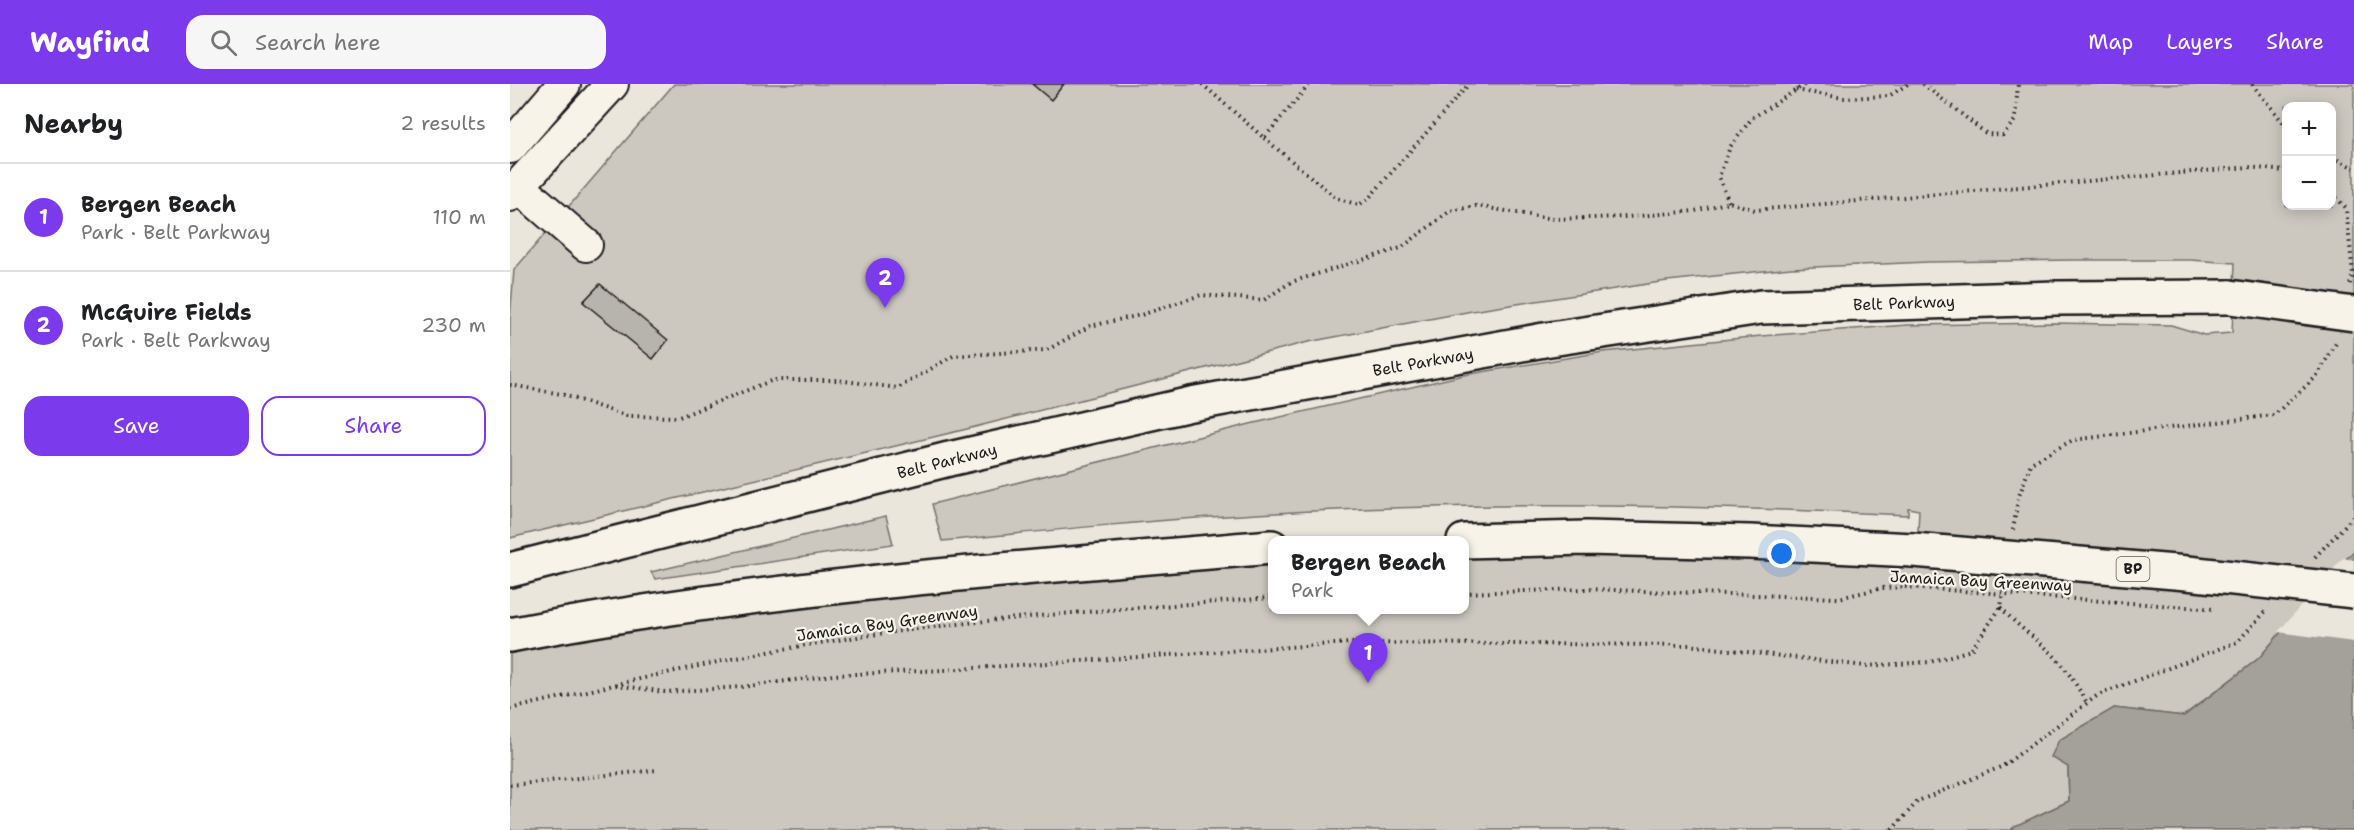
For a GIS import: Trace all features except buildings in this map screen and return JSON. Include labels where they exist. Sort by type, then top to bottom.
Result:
[{"type":"highway","name":"Belt Parkway","points":[[510,570],[949,459],[1168,410],[1544,340],[1761,308],[2056,298],[2230,297],[2354,314]]},
{"type":"highway","name":"BP","points":[[1469,541],[1586,538],[1750,542],[1912,550],[2187,573],[2354,591]]},
{"type":"highway","points":[[510,635],[591,620],[832,586],[1025,567],[1268,547]]},
{"type":"street","points":[[510,147],[564,84]]},
{"type":"street","points":[[586,245],[514,190],[612,84]]},
{"type":"path","points":[[1202,84],[1336,198],[1359,205],[1369,198],[1469,84]]},
{"type":"path","points":[[1264,138],[1310,84]]},
{"type":"path","points":[[1729,202],[1719,177],[1730,147],[1752,118],[1806,84]]},
{"type":"path","points":[[1796,90],[1843,98],[1889,96],[1908,84]]},
{"type":"path","points":[[1923,84],[1987,134],[2003,135],[2015,120],[2018,84]]},
{"type":"path","points":[[2252,84],[2282,121]]},
{"type":"path","points":[[2336,159],[2354,168]]},
{"type":"path","points":[[510,385],[561,394],[627,416],[679,417],[773,380],[837,380],[898,388],[953,356],[1047,350],[1090,326],[1141,315],[1201,295],[1264,300],[1291,282],[1401,248],[1450,211],[1476,206],[1554,219],[1628,217],[1695,211],[1729,202],[1755,210],[2249,167],[2282,171]]},
{"type":"path","points":[[2013,532],[2018,499],[2031,463],[2073,440],[2274,415]]},
{"type":"path","points":[[2315,558],[2354,516]]},
{"type":"path","points":[[616,685],[665,692],[741,687],[833,675],[944,670],[1349,643],[1688,645],[1865,666],[1930,662],[1971,650],[2001,607],[2004,586]]},
{"type":"path","name":"Jamaica Bay Greenway","points":[[1469,593],[1586,589],[1839,598],[1882,588],[1905,587],[2225,610]]},
{"type":"path","name":"Jamaica Bay Greenway","points":[[510,709],[713,662],[826,642],[1030,616],[1268,598]]},
{"type":"path","points":[[2001,607],[2012,621],[2049,650],[2071,676],[2087,703]]},
{"type":"path","points":[[1892,830],[1918,801],[2003,766],[2097,695],[2237,642],[2268,609]]},
{"type":"path","points":[[2260,613],[2272,614]]},
{"type":"path","points":[[510,785],[657,770]]},
{"type":"shaded area","points":[[674,84],[2354,84],[2354,551],[2319,587],[2259,658],[2183,716],[2114,708],[2068,767],[2069,801],[2011,830],[510,830],[510,635],[1268,547],[1268,614],[1469,614],[1469,541],[1917,550],[1919,510],[1908,508],[1908,515],[1592,506],[1355,509],[1192,518],[942,541],[932,504],[1250,424],[1464,375],[1603,352],[1761,336],[1907,325],[2053,323],[2171,325],[2204,335],[2232,333],[2235,263],[2190,260],[2071,260],[1928,262],[1791,268],[1667,281],[1472,311],[1308,342],[967,429],[510,538],[510,319],[514,270]]},
{"type":"shaded area","points":[[886,516],[893,544],[655,579],[651,572]]},
{"type":"shaded area","points":[[2354,551],[2354,830],[2011,830],[2069,801],[2068,767],[2051,757],[2059,740],[2114,708],[2184,716],[2259,658],[2319,587]]},
{"type":"pier","points":[[2343,558],[2354,560],[2354,642],[2278,632]]},
{"type":"place","name":"McGuire Fields","points":[[885,308]]},
{"type":"place","name":"Bergen Beach","points":[[1368,683]]}]
